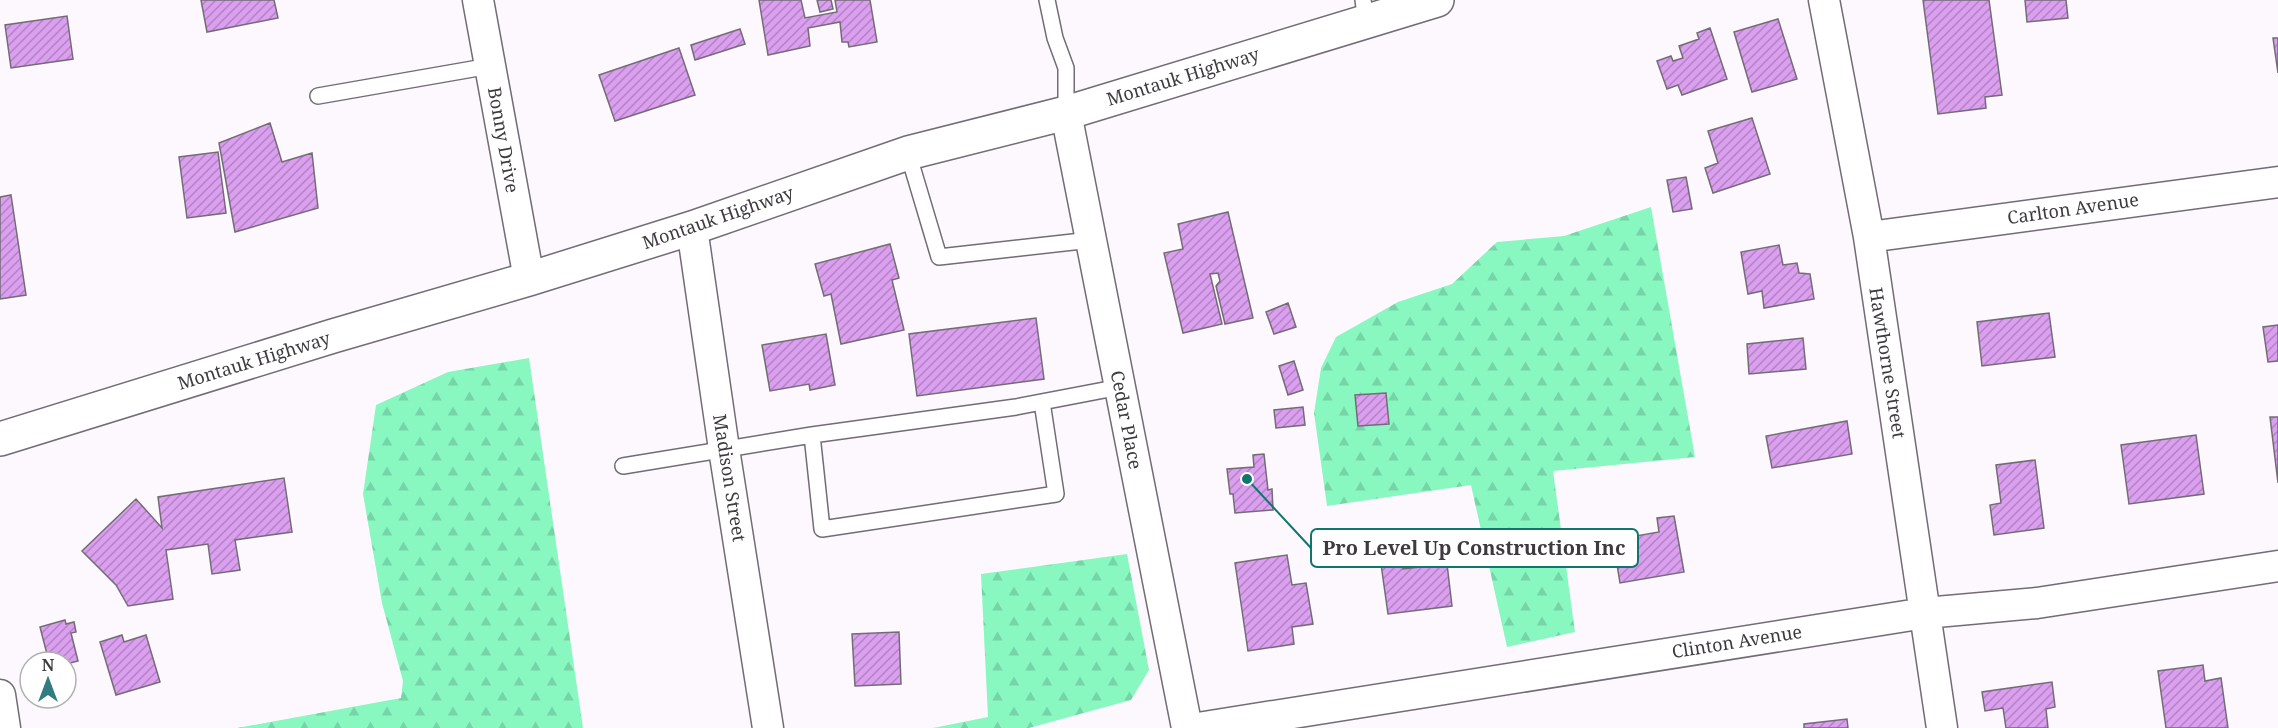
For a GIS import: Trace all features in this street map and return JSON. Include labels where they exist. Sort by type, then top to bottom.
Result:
[{"type":"main road","name":"Montauk Highway","points":[[0,439],[692,228],[908,153],[1066,113],[1365,11],[1437,0]]},
{"type":"street","name":"Bonny Drive","points":[[478,0],[529,279]]},
{"type":"street","name":"Hawthorne Street","points":[[1824,0],[1869,237],[1942,728]]},
{"type":"street","name":"Cedar Place","points":[[1066,113],[1186,728]]},
{"type":"street","name":"Carlton Avenue","points":[[1869,237],[2278,182]]},
{"type":"street","name":"Madison Street","points":[[692,228],[768,728]]},
{"type":"street","name":"Clinton Avenue","points":[[1198,728],[1925,613],[2037,603],[2278,566]]},
{"type":"street","points":[[0,695],[5,728]]},
{"type":"lane","points":[[1047,0],[1055,38],[1066,69],[1066,113]]},
{"type":"lane","points":[[318,96],[490,66]]},
{"type":"lane","points":[[908,153],[939,257],[1091,240]]},
{"type":"lane","points":[[622,466],[812,435],[1005,409],[1120,387]]},
{"type":"lane","points":[[812,435],[822,529],[1056,494],[1042,402]]},
{"type":"green space","points":[[1651,207],[1695,457],[1553,471],[1575,632],[1507,647],[1471,485],[1327,506],[1314,413],[1321,368],[1336,337],[1398,302],[1452,284],[1497,242],[1564,236]]},
{"type":"green space","points":[[529,358],[583,728],[237,728],[401,698],[403,681],[382,603],[363,494],[376,405],[448,372]]},
{"type":"green space","points":[[1127,554],[1149,670],[1131,700],[1029,728],[933,728],[988,717],[981,574]]},
{"type":"building","points":[[201,0],[274,0],[278,18],[207,32]]},
{"type":"building","points":[[759,0],[801,0],[805,18],[837,12],[835,0],[870,0],[877,42],[849,47],[848,42],[842,42],[840,22],[808,28],[810,46],[768,55]]},
{"type":"building","points":[[817,0],[831,0],[833,9],[820,12]]},
{"type":"building","points":[[1923,0],[1989,0],[2002,95],[1985,97],[1986,108],[1938,114]]},
{"type":"building","points":[[2025,0],[2066,0],[2068,18],[2027,22]]},
{"type":"building","points":[[67,16],[73,59],[11,68],[5,25]]},
{"type":"building","points":[[1778,19],[1797,79],[1752,92],[1734,32]]},
{"type":"building","points":[[1710,28],[1727,79],[1682,95],[1678,85],[1667,89],[1657,61],[1671,56],[1673,61],[1683,58],[1679,46],[1699,39],[1697,33]]},
{"type":"building","points":[[740,29],[745,44],[695,60],[691,45]]},
{"type":"building","points":[[2273,38],[2278,38],[2278,73]]},
{"type":"building","points":[[679,48],[695,95],[615,121],[599,75]]},
{"type":"building","points":[[1752,118],[1770,174],[1713,193],[1705,168],[1718,163],[1708,131]]},
{"type":"building","points":[[270,123],[282,162],[312,153],[318,208],[235,232],[219,143]]},
{"type":"building","points":[[218,152],[226,213],[187,218],[179,157]]},
{"type":"building","points":[[1686,177],[1692,209],[1673,212],[1667,180]]},
{"type":"building","points":[[11,195],[26,295],[0,299],[0,197]]},
{"type":"building","points":[[1228,212],[1253,318],[1225,324],[1216,286],[1220,281],[1218,273],[1210,274],[1222,324],[1183,333],[1164,253],[1183,249],[1178,224]]},
{"type":"building","points":[[890,244],[899,278],[892,280],[904,330],[841,344],[831,294],[824,296],[815,264]]},
{"type":"building","points":[[1779,245],[1783,265],[1797,263],[1799,273],[1810,274],[1814,299],[1764,308],[1762,291],[1748,294],[1741,252]]},
{"type":"building","points":[[1288,303],[1296,327],[1274,334],[1266,312]]},
{"type":"building","points":[[2049,313],[2055,357],[1982,366],[1977,322]]},
{"type":"building","points":[[1036,318],[1044,379],[917,396],[909,334]]},
{"type":"building","points":[[2278,325],[2278,361],[2268,362],[2263,327]]},
{"type":"building","points":[[826,334],[835,385],[810,390],[809,384],[770,391],[762,345]]},
{"type":"building","points":[[1803,338],[1806,369],[1749,374],[1747,344]]},
{"type":"building","points":[[1294,361],[1303,390],[1288,395],[1279,366]]},
{"type":"building","points":[[1386,393],[1389,424],[1358,426],[1355,395]]},
{"type":"building","points":[[1303,407],[1305,425],[1276,428],[1274,410]]},
{"type":"building","points":[[2270,417],[2278,417],[2278,483]]},
{"type":"building","points":[[1847,421],[1852,454],[1772,468],[1766,436]]},
{"type":"building","points":[[2196,435],[2204,494],[2129,504],[2121,445]]},
{"type":"building","points":[[1264,454],[1268,490],[1272,489],[1273,510],[1235,513],[1227,469],[1254,467],[1253,455]]},
{"type":"building","points":[[2035,460],[2044,528],[1994,535],[1990,505],[2001,503],[1996,465]]},
{"type":"building","points":[[284,478],[292,532],[235,540],[240,570],[212,574],[208,544],[166,550],[173,599],[128,606],[116,585],[82,551],[136,499],[162,528],[158,497]]},
{"type":"building","points":[[1674,516],[1684,572],[1620,583],[1613,540],[1659,532],[1657,518]]},
{"type":"building","points":[[1401,554],[1403,569],[1447,564],[1452,606],[1388,614],[1380,557]]},
{"type":"building","points":[[1287,555],[1292,585],[1306,583],[1313,624],[1292,627],[1294,644],[1248,651],[1235,563]]},
{"type":"building","points":[[65,620],[66,624],[74,622],[76,632],[71,633],[75,650],[46,650],[40,627]]},
{"type":"building","points":[[899,632],[901,684],[855,686],[852,634]]},
{"type":"building","points":[[122,635],[124,642],[146,635],[160,682],[116,695],[100,642]]},
{"type":"building","points":[[2203,665],[2205,681],[2221,678],[2228,728],[2166,728],[2158,671]]},
{"type":"building","points":[[2052,682],[2055,707],[2046,709],[2048,728],[2006,728],[2003,708],[1985,711],[1982,692]]},
{"type":"building","points":[[1847,719],[1848,728],[1804,728],[1804,724]]},
{"type":"place","name":"Pro Level Up Construction Inc","points":[[1247,479]]}]
